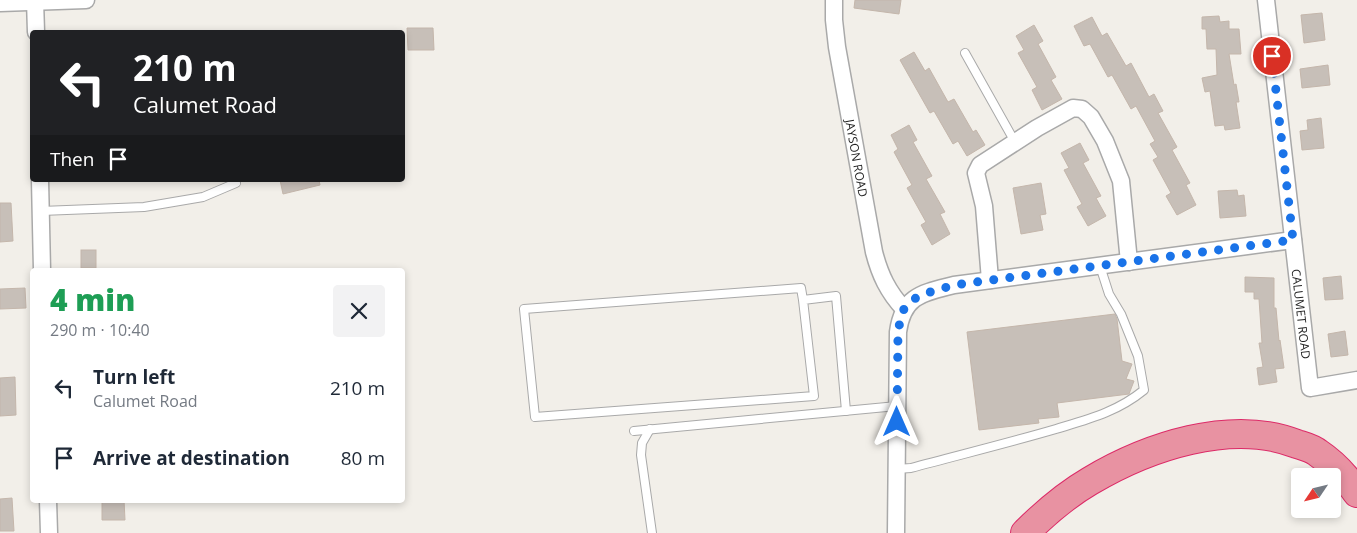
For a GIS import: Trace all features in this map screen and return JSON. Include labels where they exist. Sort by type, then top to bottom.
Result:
[{"type":"highway","points":[[1024,533],[1058,503],[1089,481],[1122,464],[1160,448],[1219,435],[1259,434],[1284,439],[1316,452],[1350,482],[1357,493]]},
{"type":"street","points":[[0,3],[86,0]]},
{"type":"street","name":"JAYSON ROAD","points":[[834,0],[837,47],[874,252],[885,283],[904,309]]},
{"type":"street","name":"CALUMET ROAD","points":[[1266,0],[1310,388],[1357,380]]},
{"type":"street","points":[[35,1],[36,30]]},
{"type":"street","points":[[990,280],[984,206],[976,173],[980,165],[1037,128],[1073,108],[1082,109],[1091,117],[1105,140],[1121,181],[1129,262]]},
{"type":"street","points":[[40,182],[42,268]]},
{"type":"street","points":[[896,533],[898,332],[904,309],[914,299],[954,285],[1293,240]]},
{"type":"street","points":[[48,503],[49,533]]},
{"type":"lane","points":[[965,53],[1015,142]]},
{"type":"lane","points":[[41,211],[144,207],[203,197],[236,183]]},
{"type":"lane","points":[[896,469],[911,468],[1033,436],[1102,414],[1130,401],[1144,390],[1138,356],[1121,314],[1110,294],[1100,266]]},
{"type":"lane","points":[[801,288],[803,300],[814,396],[535,417],[524,309],[801,288]]},
{"type":"lane","points":[[803,300],[836,296],[846,411]]},
{"type":"lane","points":[[634,431],[897,406]]},
{"type":"lane","points":[[650,429],[642,443],[641,455],[652,533]]},
{"type":"building","points":[[855,0],[901,0],[899,14],[854,8]]},
{"type":"building","points":[[1322,13],[1325,40],[1304,43],[1301,15]]},
{"type":"building","points":[[1219,16],[1220,22],[1229,21],[1229,29],[1239,29],[1241,54],[1229,54],[1239,102],[1236,102],[1240,128],[1225,130],[1224,125],[1215,126],[1210,91],[1205,92],[1202,78],[1217,75],[1216,49],[1207,49],[1206,29],[1202,29],[1202,17]]},
{"type":"building","points":[[1092,17],[1102,36],[1107,33],[1126,66],[1131,63],[1149,97],[1154,94],[1163,111],[1158,113],[1177,147],[1172,150],[1190,183],[1186,185],[1196,205],[1177,215],[1166,196],[1171,193],[1153,160],[1158,157],[1150,144],[1155,141],[1136,106],[1131,109],[1112,75],[1108,77],[1090,44],[1084,46],[1074,26]]},
{"type":"building","points":[[1034,25],[1043,41],[1038,44],[1056,77],[1051,80],[1062,99],[1042,110],[1032,90],[1037,87],[1018,53],[1024,50],[1016,36]]},
{"type":"building","points":[[407,28],[433,28],[434,50],[408,50]]},
{"type":"building","points":[[914,52],[925,71],[929,68],[948,102],[954,99],[973,132],[976,130],[985,145],[967,156],[958,141],[953,144],[934,111],[930,113],[900,60]]},
{"type":"building","points":[[1328,65],[1330,85],[1302,88],[1300,69]]},
{"type":"building","points":[[1321,118],[1324,148],[1302,150],[1300,131],[1308,130],[1307,120]]},
{"type":"building","points":[[909,125],[917,140],[913,142],[932,176],[926,179],[945,212],[940,214],[950,234],[932,245],[921,225],[926,222],[907,188],[912,185],[894,152],[898,149],[891,135]]},
{"type":"building","points":[[1080,143],[1089,160],[1083,163],[1101,196],[1096,198],[1106,216],[1088,226],[1077,207],[1082,204],[1064,170],[1069,168],[1061,153]]},
{"type":"building","points":[[280,182],[319,182],[320,185],[283,194]]},
{"type":"building","points":[[1041,183],[1046,214],[1040,215],[1043,230],[1021,234],[1013,188]]},
{"type":"building","points":[[1237,190],[1238,196],[1244,195],[1246,216],[1220,218],[1218,191]]},
{"type":"building","points":[[0,203],[11,203],[13,241],[0,242]]},
{"type":"building","points":[[81,250],[96,250],[96,268],[81,268]]},
{"type":"building","points":[[1341,276],[1343,299],[1325,300],[1323,278]]},
{"type":"building","points":[[1245,277],[1274,278],[1274,308],[1276,308],[1284,368],[1275,369],[1277,382],[1259,385],[1257,368],[1263,367],[1259,343],[1262,343],[1259,299],[1254,299],[1254,292],[1245,292]]},
{"type":"building","points":[[25,288],[26,308],[0,309],[0,289]]},
{"type":"building","points":[[1115,314],[1122,361],[1132,364],[1126,379],[1134,381],[1129,394],[1057,403],[1059,417],[1038,419],[1039,423],[979,430],[967,332]]},
{"type":"building","points":[[1345,331],[1348,355],[1331,357],[1328,334]]},
{"type":"building","points":[[15,377],[16,415],[0,416],[0,378]]},
{"type":"building","points":[[12,498],[14,531],[0,531],[0,499]]},
{"type":"building","points":[[102,503],[124,503],[125,520],[102,520]]},
{"type":"route","points":[[897,422],[899,323],[904,309],[920,296],[954,285],[1293,240],[1272,56]]}]
